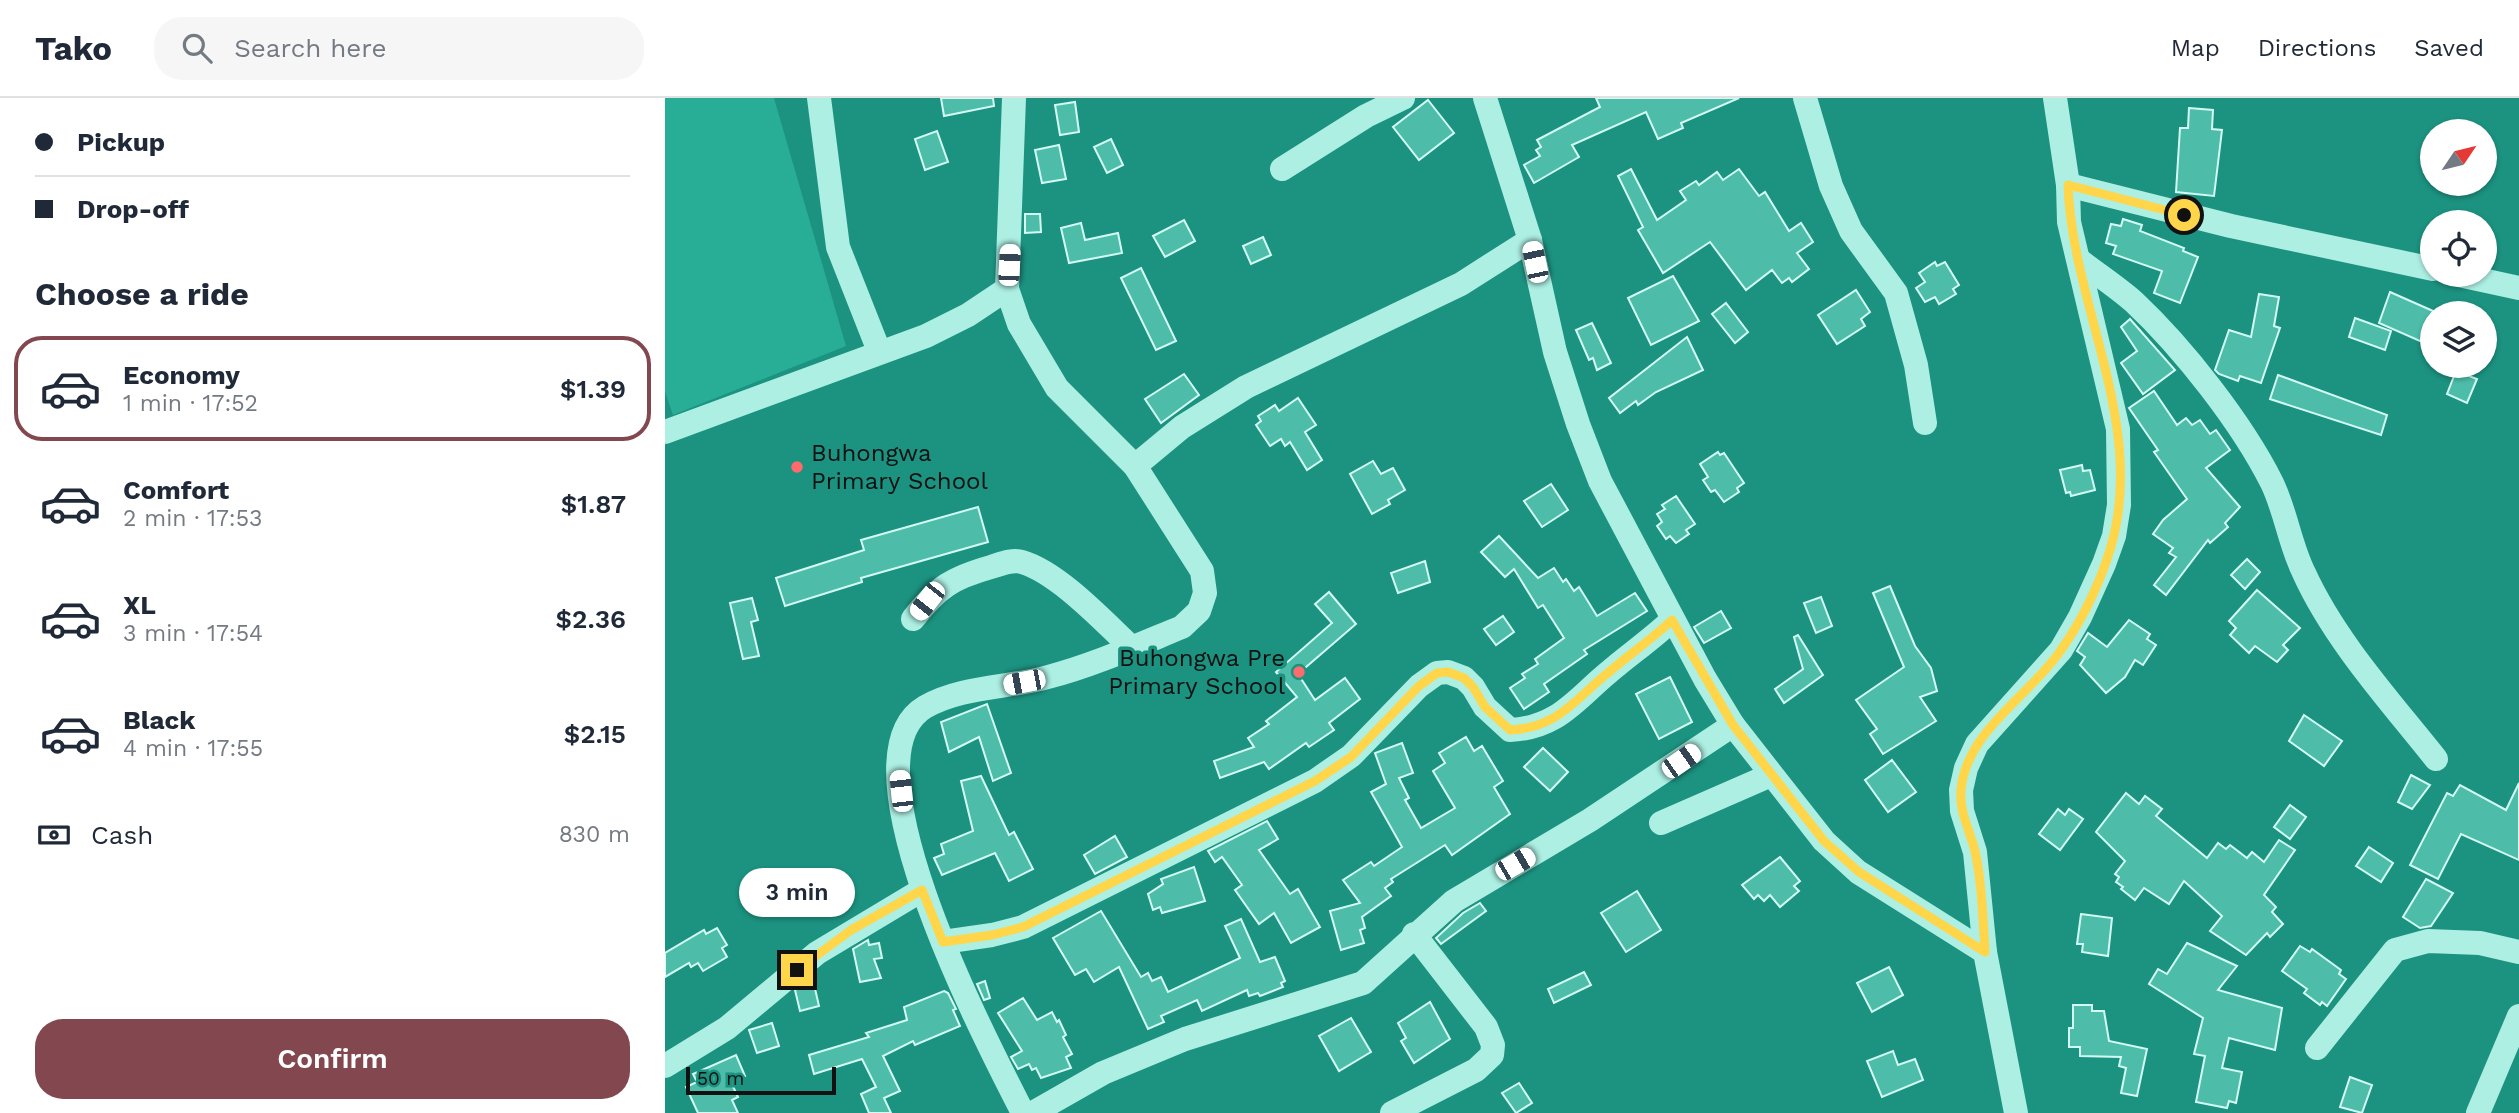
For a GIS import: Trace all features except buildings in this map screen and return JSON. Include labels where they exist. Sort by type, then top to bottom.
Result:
[{"type":"street","points":[[819,98],[838,247],[880,351]]},
{"type":"street","points":[[1014,98],[1007,289],[1019,324],[1057,388],[1135,466],[1202,571],[1205,593],[1199,611],[1182,627],[1132,648],[1049,677],[950,697],[924,708],[909,721],[897,751],[903,811],[922,890],[964,996],[1023,1113]]},
{"type":"street","points":[[1282,169],[1366,116],[1403,98]]},
{"type":"street","points":[[1485,98],[1530,240],[1555,352],[1600,481],[1672,620],[1733,725],[1824,841],[1859,872],[1985,952]]},
{"type":"street","points":[[1805,98],[1831,186],[1851,231],[1896,293],[1918,376],[1924,423]]},
{"type":"street","points":[[2016,1113],[1985,952],[1975,852],[1962,811],[1961,790],[1966,768],[1977,744],[2061,650],[2104,564],[2119,505],[2118,429],[2070,222],[2068,185],[2055,98]]},
{"type":"street","points":[[2068,185],[2231,226],[2420,266]]},
{"type":"street","points":[[1135,466],[1182,427],[1247,387],[1461,284],[1530,240]]},
{"type":"street","points":[[2079,260],[2133,302],[2151,321],[2177,349],[2254,448],[2274,487],[2303,573],[2361,664],[2436,759]]},
{"type":"street","points":[[2497,283],[2519,288]]},
{"type":"street","points":[[665,432],[926,336],[968,315],[1007,289]]},
{"type":"street","points":[[913,619],[927,601],[956,577],[1007,562],[1022,562],[1069,589],[1132,648]]},
{"type":"street","points":[[943,942],[992,935],[1023,927],[1315,781],[1351,757],[1419,686],[1437,673],[1448,672],[1464,678],[1497,719],[1510,730],[1524,729],[1558,716],[1576,704],[1607,673],[1647,644],[1672,620]]},
{"type":"street","points":[[1033,1113],[1103,1073],[1185,1039],[1363,983],[1383,967],[1413,934],[1454,901],[1590,820],[1733,725]]},
{"type":"street","points":[[1661,823],[1771,775]]},
{"type":"street","points":[[665,1066],[727,1028],[828,946],[922,890]]},
{"type":"street","points":[[1392,1113],[1458,1080],[1485,1063],[1492,1055],[1493,1045],[1486,1027],[1413,934]]},
{"type":"street","points":[[2318,1048],[2395,950],[2428,941],[2480,943],[2519,952]]},
{"type":"street","points":[[2478,1113],[2519,1016]]},
{"type":"green space","points":[[665,98],[774,98],[846,346],[673,415],[665,392]]},
{"type":"place","name":"Buhongwa Primary School","points":[[797,467]]},
{"type":"place","name":"Buhongwa Pre Primary School","points":[[1299,672]]},
{"type":"route","points":[[797,970],[851,930],[922,890],[943,942],[992,935],[1023,927],[1315,781],[1351,757],[1419,686],[1437,673],[1448,672],[1464,678],[1485,707],[1510,730],[1540,725],[1576,704],[1607,673],[1647,644],[1672,620],[1733,725],[1824,841],[1859,872],[1985,952],[1975,852],[1962,811],[1961,790],[1966,768],[1977,744],[2061,650],[2080,617],[2104,564],[2114,536],[2119,505],[2118,429],[2070,222],[2068,185],[2184,215]]}]
